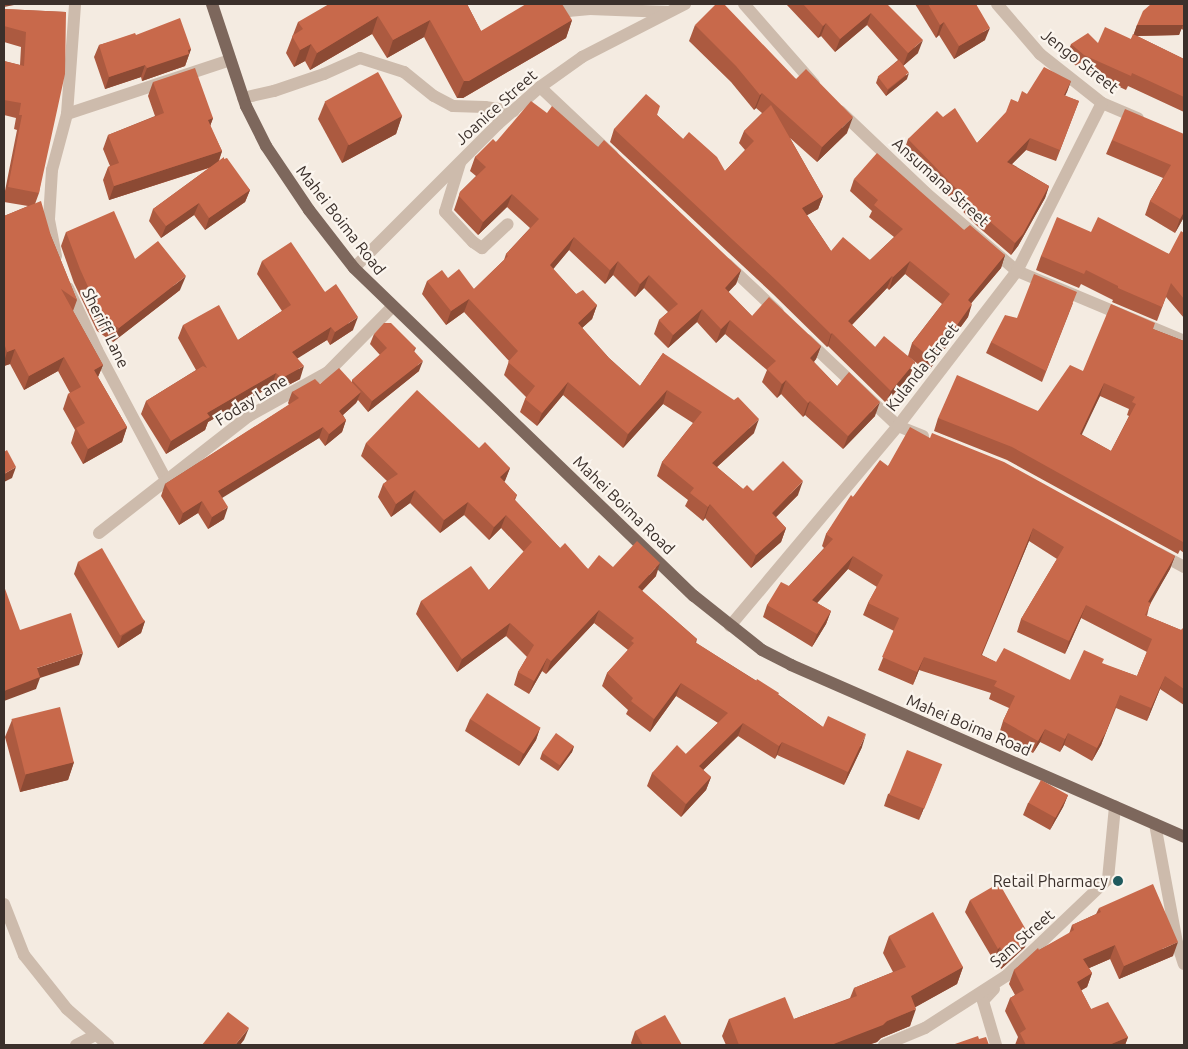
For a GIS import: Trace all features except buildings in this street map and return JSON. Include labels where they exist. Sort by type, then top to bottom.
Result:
[{"type":"main road","name":"Mahei Boima Road","points":[[212,4],[243,98],[266,146],[309,210],[354,268],[392,307],[694,596],[762,650],[791,665],[1184,837]]},
{"type":"street","name":"Sheriff Lane","points":[[75,4],[67,114],[52,170],[49,219],[53,248],[63,275],[97,350],[166,480]]},
{"type":"street","points":[[539,4],[568,12],[590,9],[668,12]]},
{"type":"street","name":"Joanice Street","points":[[354,268],[461,161],[540,87],[582,57],[685,4]]},
{"type":"street","name":"Ansumana Street","points":[[744,4],[825,96],[926,193],[1017,271],[1184,341]]},
{"type":"street","name":"Jengo Street","points":[[997,4],[1040,54],[1102,103],[1148,122]]},
{"type":"street","points":[[243,98],[274,92],[324,74],[360,58],[404,72],[434,96],[453,106],[485,107],[514,111]]},
{"type":"street","points":[[67,114],[230,60]]},
{"type":"street","points":[[540,87],[626,168]]},
{"type":"street","name":"Kulanda Street","points":[[730,626],[898,426],[1017,271],[1102,103]]},
{"type":"street","points":[[461,161],[445,212],[473,242],[482,248],[508,224]]},
{"type":"street","points":[[719,256],[898,426],[938,442]]},
{"type":"street","name":"Foday Lane","points":[[99,534],[249,416],[328,372],[392,307]]},
{"type":"street","points":[[1145,546],[1184,567]]},
{"type":"street","name":"Sam Street","points":[[884,1045],[925,1028],[1006,976],[1108,879],[1115,806]]},
{"type":"street","points":[[1155,824],[1177,943],[1184,964]]},
{"type":"street","points":[[4,904],[24,955],[67,1010],[108,1045]]},
{"type":"street","points":[[996,1045],[983,1001],[1006,976]]},
{"type":"street","points":[[76,1045],[96,1034]]},
{"type":"place","name":"Retail Pharmacy","points":[[1118,881]]}]
